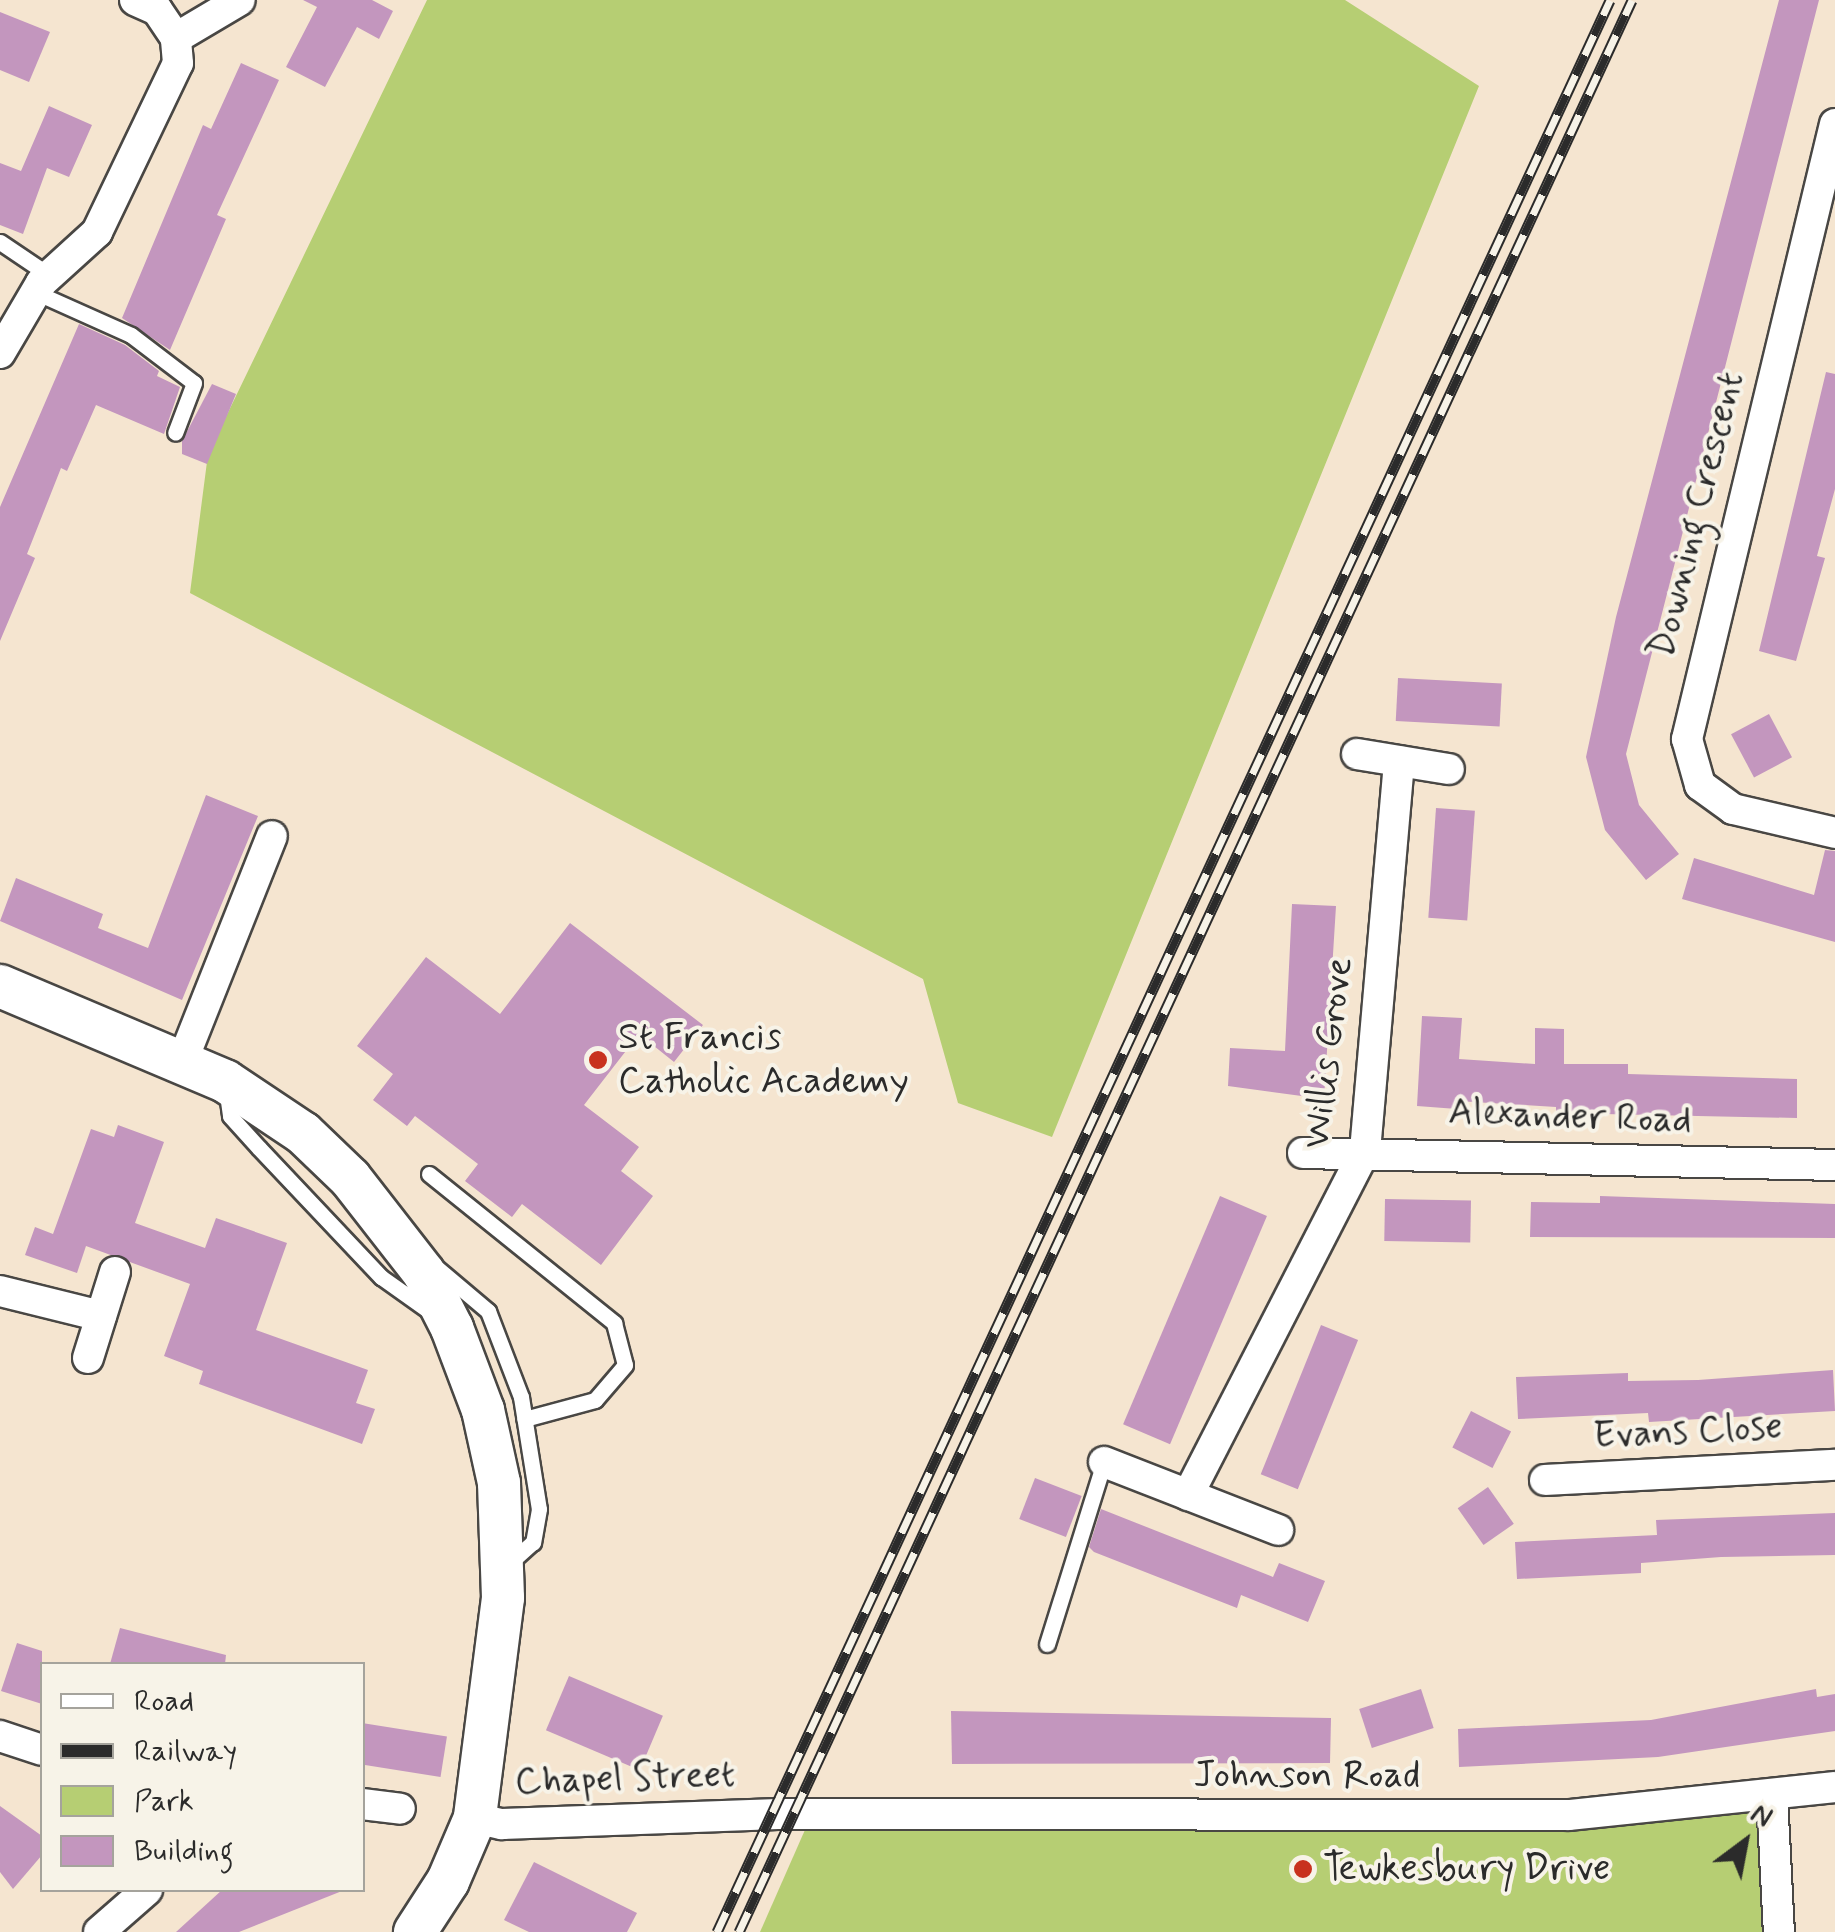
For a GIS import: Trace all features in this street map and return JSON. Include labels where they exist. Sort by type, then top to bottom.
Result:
[{"type":"main road","points":[[0,986],[225,1082],[303,1133],[392,1230],[424,1272],[452,1328],[483,1410],[499,1483],[503,1570],[475,1818],[448,1881],[414,1932]]},
{"type":"street","points":[[0,353],[42,283],[97,232],[178,63],[176,38],[157,10],[135,0]]},
{"type":"street","points":[[176,38],[240,0]]},
{"type":"street","name":"Downing Crescent","points":[[1835,124],[1687,738],[1700,785],[1733,809],[1835,833]]},
{"type":"street","points":[[1357,754],[1449,769]]},
{"type":"street","name":"Willis Grove","points":[[1188,1495],[1365,1151],[1399,761]]},
{"type":"street","points":[[182,1062],[272,836]]},
{"type":"street","name":"Alexander Road","points":[[1303,1153],[1365,1151],[1835,1165]]},
{"type":"street","points":[[88,1358],[115,1272]]},
{"type":"street","points":[[0,1290],[101,1316]]},
{"type":"street","points":[[1104,1462],[1278,1530]]},
{"type":"street","name":"Evans Close","points":[[1545,1480],[1835,1465]]},
{"type":"street","points":[[0,1736],[40,1749]]},
{"type":"street","name":"Johnson Road","points":[[778,1814],[1570,1815],[1835,1787]]},
{"type":"street","points":[[1772,1796],[1779,1932]]},
{"type":"street","points":[[365,1804],[400,1809]]},
{"type":"street","name":"Chapel Street","points":[[475,1818],[502,1824],[778,1814]]},
{"type":"street","points":[[100,1932],[145,1892]]},
{"type":"lane","points":[[0,242],[42,283],[131,334],[194,383],[175,433]]},
{"type":"lane","points":[[225,1082],[230,1116],[258,1148],[382,1277],[452,1328]]},
{"type":"lane","points":[[428,1174],[614,1322],[625,1365],[595,1400],[524,1419]]},
{"type":"lane","points":[[392,1230],[488,1311],[524,1419],[539,1509],[533,1542],[503,1570]]},
{"type":"lane","points":[[1047,1644],[1104,1462]]},
{"type":"green space","points":[[427,0],[1345,0],[1479,86],[1052,1137],[958,1103],[923,979],[190,593],[208,454]]},
{"type":"green space","points":[[1764,1805],[1772,1932],[760,1932],[808,1823]]},
{"type":"building","points":[[303,0],[372,0],[393,11],[379,39],[357,27],[325,87],[286,67],[317,7]]},
{"type":"building","points":[[1779,0],[1819,0],[1626,754],[1639,805],[1679,854],[1646,880],[1605,830],[1586,757],[1616,617]]},
{"type":"building","points":[[0,12],[50,32],[29,82],[0,70]]},
{"type":"building","points":[[241,63],[279,80],[217,215],[226,219],[170,350],[122,318],[203,125],[211,129]]},
{"type":"building","points":[[49,106],[92,125],[69,177],[47,168],[23,234],[0,225],[0,163],[21,171]]},
{"type":"building","points":[[79,324],[125,345],[159,371],[157,376],[180,387],[164,434],[96,405],[67,471],[61,468],[27,554],[35,558],[0,641],[0,507]]},
{"type":"building","points":[[1826,372],[1835,374],[1835,489],[1817,556],[1825,558],[1796,661],[1759,651]]},
{"type":"building","points":[[212,384],[236,394],[207,464],[182,454],[182,441]]},
{"type":"building","points":[[1398,678],[1502,683],[1500,726],[1396,721]]},
{"type":"building","points":[[1769,714],[1792,757],[1754,777],[1731,734]]},
{"type":"building","points":[[206,795],[258,816],[182,1000],[0,921],[16,878],[103,914],[98,928],[148,948]]},
{"type":"building","points":[[1436,808],[1475,811],[1467,920],[1428,918]]},
{"type":"building","points":[[1825,850],[1835,851],[1835,942],[1682,899],[1694,858],[1814,895]]},
{"type":"building","points":[[1292,904],[1336,906],[1324,1099],[1228,1086],[1230,1048],[1285,1051]]},
{"type":"building","points":[[570,923],[703,1025],[674,1062],[639,1034],[584,1105],[639,1147],[621,1171],[653,1196],[601,1265],[522,1204],[512,1217],[465,1181],[478,1164],[415,1116],[407,1126],[373,1100],[393,1074],[357,1046],[426,957],[500,1014]]},
{"type":"building","points":[[1422,1016],[1462,1018],[1459,1059],[1535,1064],[1535,1028],[1564,1029],[1564,1064],[1628,1064],[1628,1074],[1797,1079],[1797,1118],[1556,1113],[1556,1107],[1457,1101],[1457,1109],[1417,1106]]},
{"type":"building","points":[[118,1125],[164,1142],[135,1223],[205,1248],[216,1218],[287,1243],[256,1330],[368,1370],[356,1403],[375,1409],[362,1444],[199,1384],[203,1371],[164,1356],[190,1284],[86,1246],[77,1273],[25,1255],[35,1227],[53,1234],[91,1129],[114,1137]]},
{"type":"building","points":[[1220,1196],[1267,1216],[1170,1444],[1123,1424]]},
{"type":"building","points":[[1600,1196],[1835,1204],[1835,1238],[1530,1237],[1531,1202],[1600,1203]]},
{"type":"building","points":[[1385,1199],[1471,1201],[1470,1242],[1384,1241]]},
{"type":"building","points":[[1321,1325],[1358,1340],[1298,1489],[1261,1474]]},
{"type":"building","points":[[1833,1370],[1835,1411],[1649,1422],[1648,1413],[1518,1419],[1516,1377],[1628,1373],[1628,1381],[1698,1380]]},
{"type":"building","points":[[1471,1411],[1511,1431],[1492,1468],[1452,1448]]},
{"type":"building","points":[[1035,1478],[1082,1496],[1066,1537],[1019,1519]]},
{"type":"building","points":[[1488,1487],[1514,1524],[1484,1545],[1458,1508]]},
{"type":"building","points":[[1101,1509],[1273,1577],[1279,1563],[1325,1581],[1308,1622],[1241,1595],[1237,1608],[1094,1552],[1089,1547]]},
{"type":"building","points":[[1835,1513],[1835,1555],[1641,1563],[1641,1573],[1517,1579],[1515,1542],[1657,1535],[1656,1520]]},
{"type":"building","points":[[120,1628],[226,1655],[225,1662],[111,1662]]},
{"type":"building","points":[[17,1643],[42,1651],[40,1703],[1,1691]]},
{"type":"building","points":[[569,1676],[663,1716],[640,1770],[546,1730]]},
{"type":"building","points":[[1421,1689],[1434,1728],[1372,1748],[1359,1709]]},
{"type":"building","points":[[1816,1689],[1817,1697],[1835,1694],[1835,1731],[1658,1757],[1459,1767],[1458,1729],[1651,1720]]},
{"type":"building","points":[[951,1711],[1331,1718],[1330,1763],[952,1764]]},
{"type":"building","points":[[365,1723],[447,1736],[441,1777],[365,1765]]},
{"type":"building","points":[[0,1806],[40,1835],[40,1857],[13,1889],[0,1872]]},
{"type":"building","points":[[534,1862],[637,1913],[627,1932],[529,1932],[504,1920]]},
{"type":"building","points":[[220,1892],[339,1892],[239,1932],[176,1932]]},
{"type":"railway","points":[[717,1932],[1610,0]]},
{"type":"railway","points":[[739,1932],[1632,0]]},
{"type":"place","name":"St Francis Catholic Academy","points":[[598,1060]]},
{"type":"place","name":"Tewkesbury Drive","points":[[1303,1869]]}]
